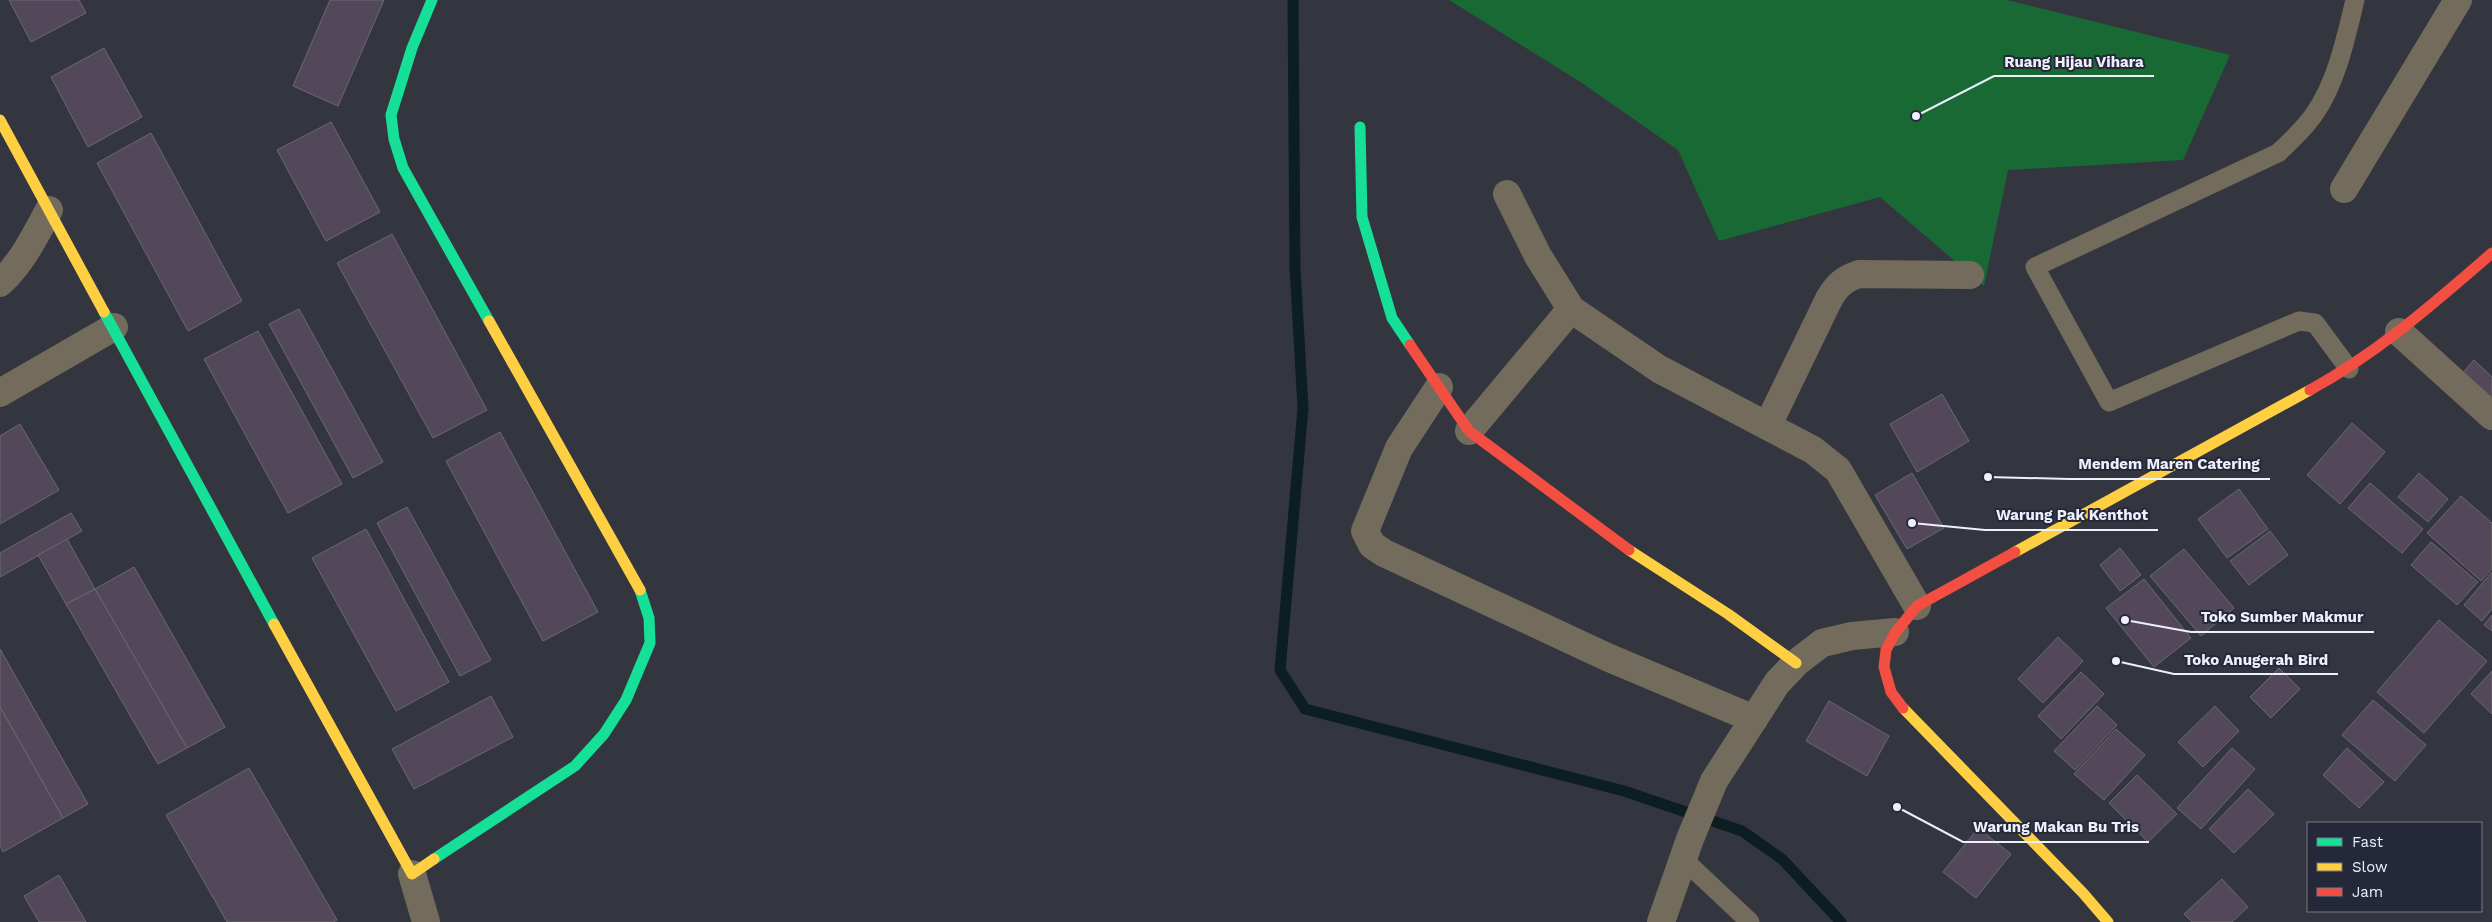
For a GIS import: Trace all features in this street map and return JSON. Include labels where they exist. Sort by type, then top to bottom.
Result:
[{"type":"street","points":[[412,874],[575,766],[604,734],[626,700],[642,667],[650,643],[649,618],[642,593],[408,176],[400,158],[394,139],[391,115],[412,48],[432,0]]},
{"type":"street","points":[[2344,189],[2458,0]]},
{"type":"street","points":[[0,120],[266,610],[412,874],[426,922]]},
{"type":"street","points":[[1360,127],[1362,217],[1372,256],[1392,318],[1439,387],[1449,398],[1469,431],[1626,548],[1728,614],[1796,663]]},
{"type":"street","points":[[1507,194],[1538,256],[1570,309],[1659,369],[1813,450],[1838,470],[1917,606]]},
{"type":"street","points":[[0,283],[18,264],[30,247],[48,210]]},
{"type":"street","points":[[2108,922],[2083,893],[1896,701],[1884,679],[1883,664],[1888,645],[1895,632],[1910,618],[1917,606],[2349,369],[2399,332],[2492,253]]},
{"type":"street","points":[[1768,425],[1832,293],[1844,279],[1859,274],[1970,276]]},
{"type":"street","points":[[1469,431],[1570,309]]},
{"type":"street","points":[[0,393],[114,327]]},
{"type":"street","points":[[2399,332],[2492,416]]},
{"type":"street","points":[[1439,387],[1399,448],[1380,491],[1365,531],[1372,545],[1384,553],[1607,657],[1754,719]]},
{"type":"street","points":[[1661,922],[1714,781],[1777,683],[1796,663],[1822,644],[1852,636],[1895,632]]},
{"type":"lane","points":[[2349,369],[2315,322],[2299,321],[2109,402],[2035,267],[2278,152],[2297,136],[2316,113],[2331,80],[2346,38],[2355,0]]},
{"type":"lane","points":[[1687,849],[1750,922]]},
{"type":"green space","points":[[1449,0],[2007,0],[2230,55],[2183,160],[2008,170],[1984,286],[1880,197],[1719,241],[1678,150],[1582,83]]},
{"type":"building","points":[[9,0],[79,0],[86,13],[31,42]]},
{"type":"building","points":[[330,0],[384,0],[338,106],[293,86]]},
{"type":"building","points":[[104,48],[142,117],[88,147],[51,77]]},
{"type":"building","points":[[331,122],[380,212],[326,241],[277,150]]},
{"type":"building","points":[[151,133],[242,301],[188,331],[97,163]]},
{"type":"building","points":[[392,234],[487,410],[433,438],[337,263]]},
{"type":"building","points":[[299,309],[383,462],[353,478],[269,324]]},
{"type":"building","points":[[258,331],[342,484],[288,513],[204,359]]},
{"type":"building","points":[[2474,360],[2492,377],[2492,407],[2459,377]]},
{"type":"building","points":[[1942,394],[1969,441],[1917,472],[1890,424]]},
{"type":"building","points":[[2352,423],[2385,452],[2340,504],[2307,475]]},
{"type":"building","points":[[20,424],[59,490],[0,524],[0,436]]},
{"type":"building","points":[[500,432],[598,612],[543,641],[446,461]]},
{"type":"building","points":[[1912,473],[1944,528],[1907,549],[1875,495]]},
{"type":"building","points":[[2419,473],[2448,499],[2428,522],[2398,497]]},
{"type":"building","points":[[2370,483],[2423,529],[2402,553],[2348,508]]},
{"type":"building","points":[[2239,489],[2268,529],[2227,558],[2198,519]]},
{"type":"building","points":[[2461,496],[2492,523],[2492,569],[2481,581],[2427,533]]},
{"type":"building","points":[[407,507],[491,660],[460,676],[377,523]]},
{"type":"building","points":[[71,513],[82,531],[0,577],[0,553]]},
{"type":"building","points":[[366,529],[449,682],[396,711],[312,558]]},
{"type":"building","points":[[2270,531],[2288,555],[2249,585],[2230,561]]},
{"type":"building","points":[[67,539],[95,589],[66,604],[38,555]]},
{"type":"building","points":[[2431,542],[2478,582],[2457,605],[2411,565]]},
{"type":"building","points":[[2120,548],[2141,575],[2120,591],[2100,565]]},
{"type":"building","points":[[2184,549],[2234,608],[2201,636],[2150,576]]},
{"type":"building","points":[[134,567],[225,727],[187,748],[95,589]]},
{"type":"building","points":[[2492,572],[2492,609],[2482,621],[2464,605]]},
{"type":"building","points":[[2144,579],[2191,638],[2154,667],[2106,608]]},
{"type":"building","points":[[95,589],[187,748],[158,764],[66,604]]},
{"type":"building","points":[[2492,615],[2492,631],[2484,625]]},
{"type":"building","points":[[2439,620],[2487,661],[2424,733],[2377,692]]},
{"type":"building","points":[[2058,637],[2083,661],[2043,703],[2018,679]]},
{"type":"building","points":[[0,649],[88,804],[63,818],[0,707]]},
{"type":"building","points":[[2279,668],[2300,689],[2271,718],[2250,697]]},
{"type":"building","points":[[2492,671],[2492,714],[2471,694]]},
{"type":"building","points":[[2081,672],[2104,694],[2061,739],[2038,716]]},
{"type":"building","points":[[491,696],[513,737],[414,789],[392,749]]},
{"type":"building","points":[[2373,700],[2426,745],[2395,781],[2342,735]]},
{"type":"building","points":[[1829,701],[1889,736],[1867,776],[1806,741]]},
{"type":"building","points":[[2097,706],[2117,725],[2075,770],[2054,751]]},
{"type":"building","points":[[2215,706],[2239,731],[2203,767],[2178,742]]},
{"type":"building","points":[[0,707],[63,818],[3,852],[0,846]]},
{"type":"building","points":[[2116,729],[2145,755],[2104,800],[2074,774]]},
{"type":"building","points":[[2232,748],[2255,769],[2201,829],[2177,808]]},
{"type":"building","points":[[2347,748],[2384,782],[2359,808],[2323,775]]},
{"type":"building","points":[[249,768],[337,920],[333,922],[227,922],[166,815]]},
{"type":"building","points":[[2137,775],[2177,814],[2148,842],[2109,803]]},
{"type":"building","points":[[2248,789],[2274,814],[2234,853],[2209,829]]},
{"type":"building","points":[[1978,828],[2011,854],[1976,898],[1943,872]]},
{"type":"building","points":[[59,875],[86,922],[39,922],[24,896]]},
{"type":"building","points":[[2222,879],[2248,907],[2232,922],[2192,922],[2184,914]]},
{"type":"waterway","points":[[1293,0],[1295,268],[1303,408],[1280,670],[1305,709],[1624,791],[1742,831],[1782,859],[1841,922]]},
{"type":"traffic: fast","points":[[432,0],[412,48],[391,115],[394,139],[403,168],[489,321]]},
{"type":"traffic: fast","points":[[1360,127],[1362,217],[1392,318],[1410,345]]},
{"type":"traffic: fast","points":[[104,312],[274,624]]},
{"type":"traffic: fast","points":[[434,859],[575,766],[604,734],[626,700],[650,643],[649,618],[640,590]]},
{"type":"traffic: slow","points":[[0,120],[104,312]]},
{"type":"traffic: slow","points":[[489,321],[640,590]]},
{"type":"traffic: slow","points":[[2015,552],[2310,390]]},
{"type":"traffic: slow","points":[[1629,550],[1728,614],[1796,663]]},
{"type":"traffic: slow","points":[[274,624],[412,874],[434,859]]},
{"type":"traffic: slow","points":[[1903,708],[2083,893],[2108,922]]},
{"type":"traffic: jam","points":[[2310,390],[2335,376],[2382,344],[2427,309],[2492,253]]},
{"type":"traffic: jam","points":[[1410,345],[1469,431],[1629,550]]},
{"type":"traffic: jam","points":[[1903,708],[1891,692],[1884,667],[1886,650],[1895,633],[1917,606],[2015,552]]},
{"type":"place","name":"Ruang Hijau Vihara","points":[[1916,116]]},
{"type":"place","name":"Mendem Maren Catering","points":[[1988,477]]},
{"type":"place","name":"Warung Pak Kenthot","points":[[1912,523]]},
{"type":"place","name":"Toko Sumber Makmur","points":[[2125,620]]},
{"type":"place","name":"Toko Anugerah Bird","points":[[2116,661]]},
{"type":"place","name":"Warung Makan Bu Tris","points":[[1897,807]]}]
